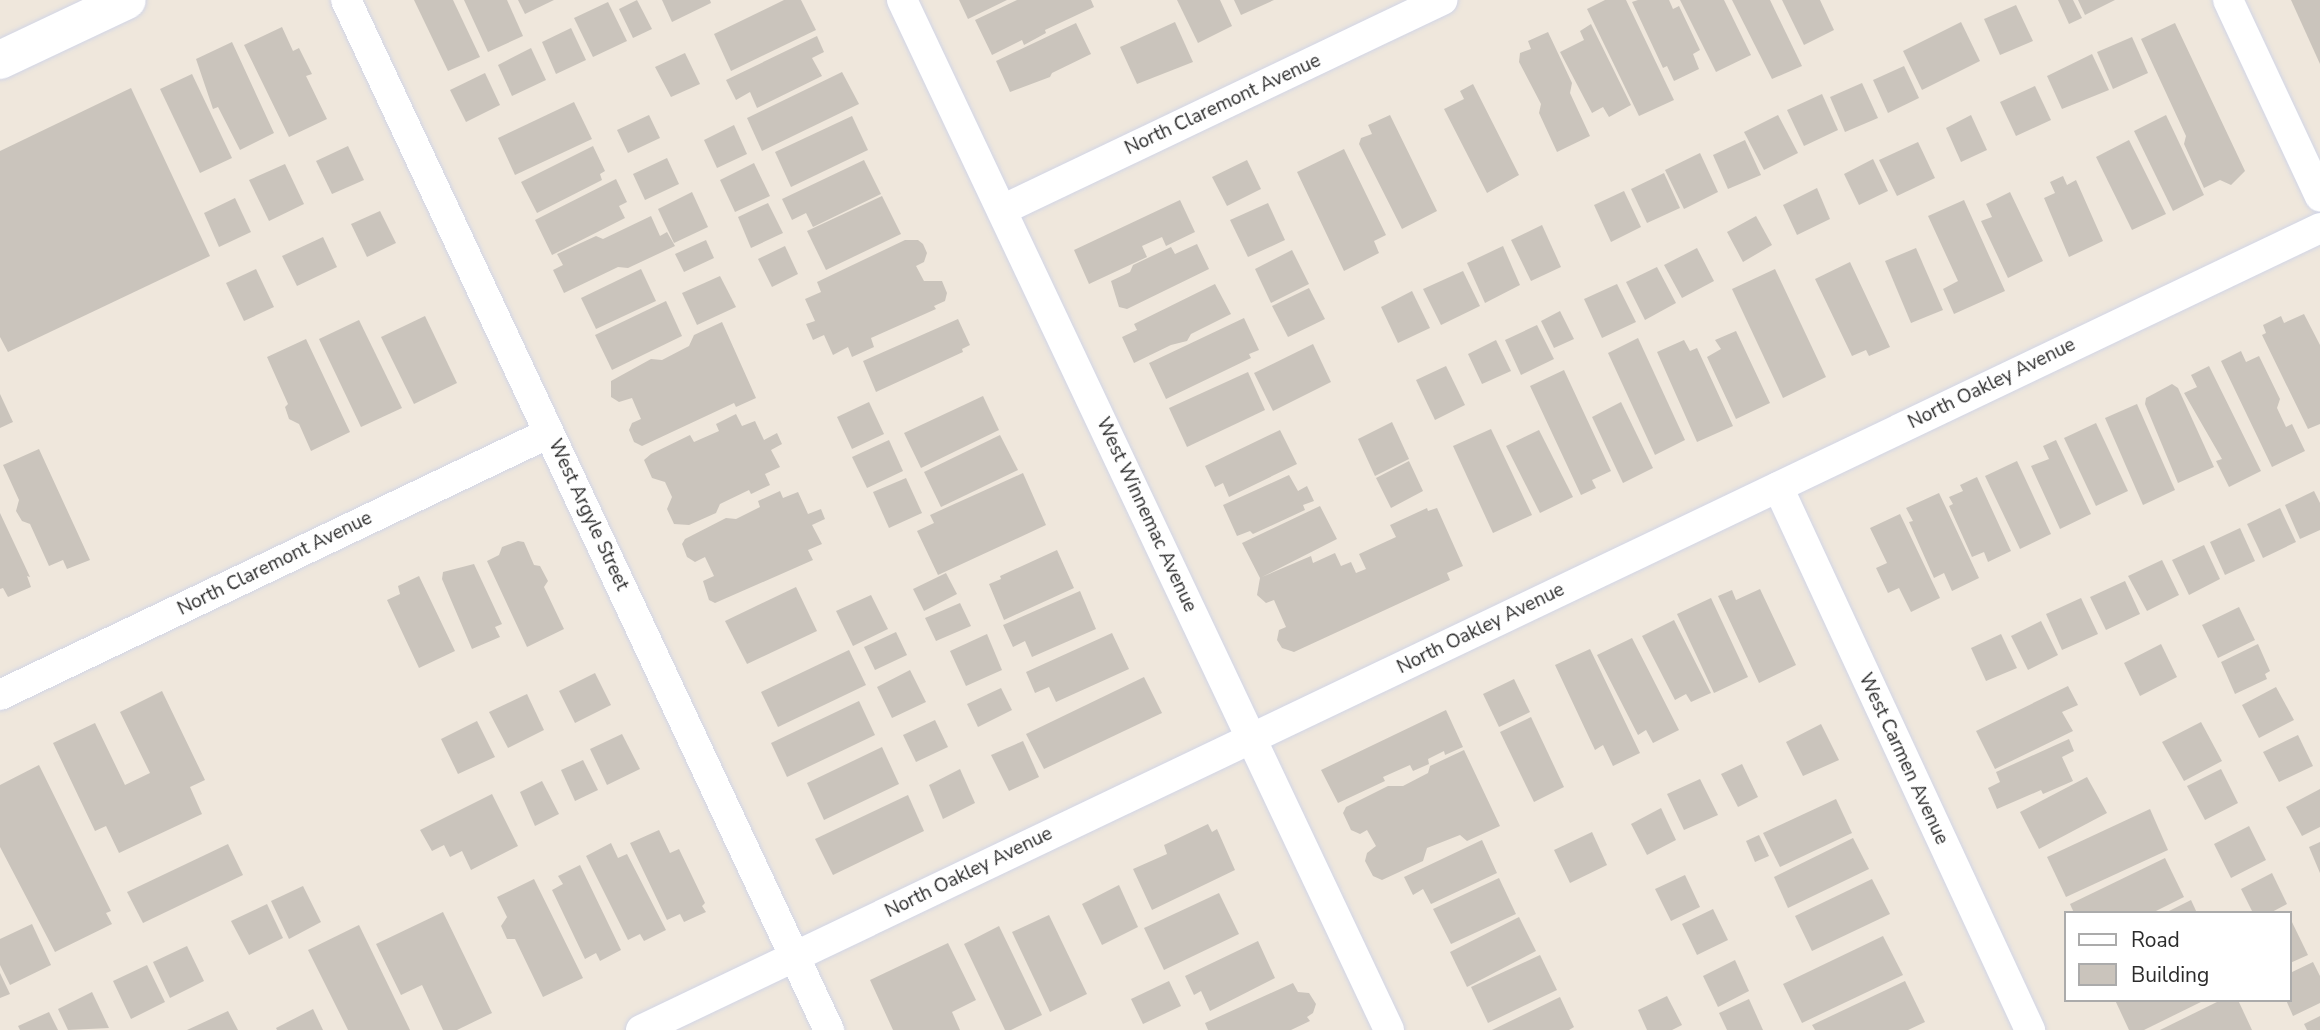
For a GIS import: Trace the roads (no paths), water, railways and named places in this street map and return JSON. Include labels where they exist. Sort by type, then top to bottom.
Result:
[{"type":"main road","points":[[0,60],[127,0]]},
{"type":"street","name":"West Argyle Street","points":[[346,0],[829,1030]]},
{"type":"street","name":"West Winnemac Avenue","points":[[902,0],[1389,1030]]},
{"type":"street","name":"North Claremont Avenue","points":[[1002,210],[1443,0]]},
{"type":"street","points":[[2228,0],[2320,196]]},
{"type":"street","name":"North Oakley Avenue","points":[[641,1030],[2320,228]]},
{"type":"street","name":"North Claremont Avenue","points":[[0,695],[549,432]]},
{"type":"street","name":"West Carmen Avenue","points":[[1778,487],[2030,1030]]}]
